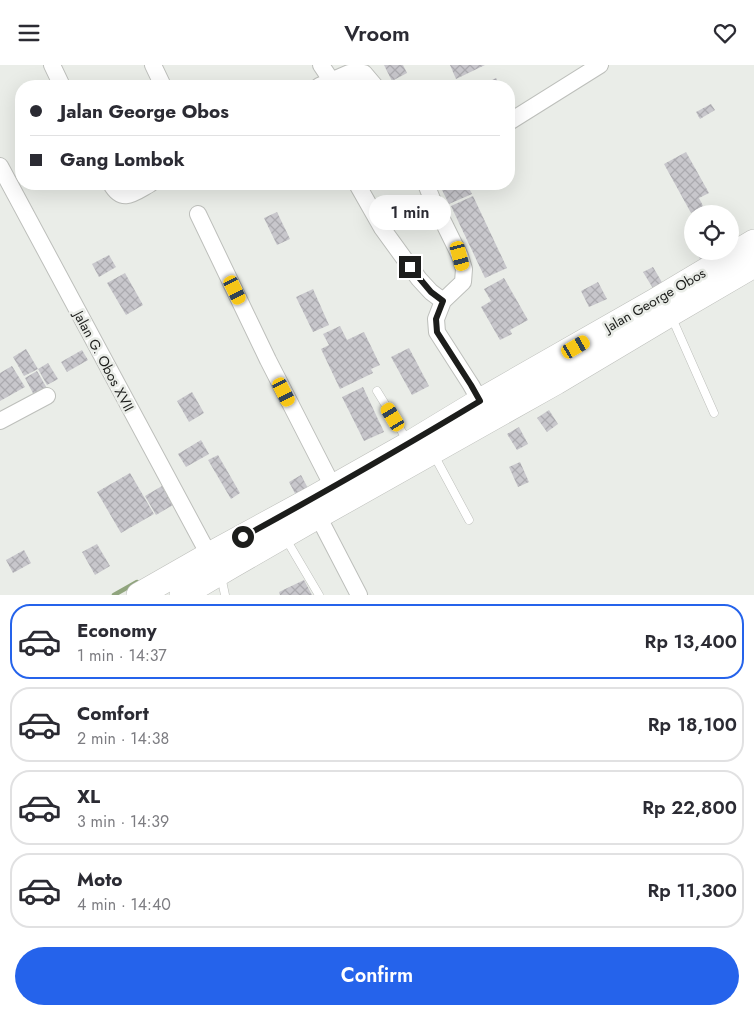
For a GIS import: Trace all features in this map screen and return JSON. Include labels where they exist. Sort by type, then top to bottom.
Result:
[{"type":"main road","name":"Jalan George Obos","points":[[182,595],[318,516],[421,448],[480,401],[754,242]]},
{"type":"main road","name":"Jalan George Obos","points":[[139,595],[218,574],[333,487],[421,448],[556,382],[754,265]]},
{"type":"street","points":[[52,65],[59,80]]},
{"type":"street","points":[[152,65],[160,80]]},
{"type":"street","points":[[321,65],[324,80]]},
{"type":"street","points":[[515,118],[600,65]]},
{"type":"street","points":[[332,80],[349,73],[364,73],[369,80]]},
{"type":"street","name":"Jalan G. Obos XVII","points":[[0,167],[218,574]]},
{"type":"street","points":[[114,190],[120,195],[126,196],[138,190]]},
{"type":"street","points":[[360,190],[382,229],[419,279],[443,301]]},
{"type":"street","points":[[428,190],[460,256],[464,269],[463,282],[443,301],[436,319],[437,332],[480,401]]},
{"type":"street","points":[[198,214],[268,360],[333,487]]},
{"type":"street","points":[[0,421],[47,396]]},
{"type":"street","points":[[318,516],[360,595]]},
{"type":"lane","points":[[670,314],[714,413]]},
{"type":"lane","points":[[377,391],[421,448],[469,520]]},
{"type":"lane","points":[[284,535],[319,595]]},
{"type":"building","points":[[384,65],[403,65],[407,73],[392,80]]},
{"type":"building","points":[[450,65],[485,65],[456,79]]},
{"type":"building","points":[[711,104],[715,110],[700,119],[696,112]]},
{"type":"building","points":[[686,152],[709,193],[699,198],[702,205],[687,205],[664,164]]},
{"type":"building","points":[[442,190],[470,190],[472,194],[449,204]]},
{"type":"building","points":[[473,196],[507,268],[485,278],[451,206]]},
{"type":"building","points":[[277,212],[290,239],[277,245],[264,218]]},
{"type":"building","points":[[109,255],[116,267],[99,277],[92,264]]},
{"type":"building","points":[[653,267],[663,284],[654,290],[643,272]]},
{"type":"building","points":[[125,273],[143,305],[126,315],[107,283]]},
{"type":"building","points":[[504,278],[528,320],[510,330],[512,334],[500,340],[481,307],[491,301],[484,289]]},
{"type":"building","points":[[598,282],[607,299],[589,307],[581,291]]},
{"type":"building","points":[[313,289],[329,325],[313,332],[296,297]]},
{"type":"building","points":[[340,326],[347,340],[364,332],[380,365],[371,369],[373,373],[340,389],[321,349],[329,345],[323,334]]},
{"type":"building","points":[[409,348],[429,386],[412,395],[391,357]]},
{"type":"building","points":[[26,349],[38,369],[24,376],[13,357]]},
{"type":"building","points":[[82,350],[88,360],[67,372],[61,362]]},
{"type":"building","points":[[48,363],[58,379],[47,385],[38,369]]},
{"type":"building","points":[[12,366],[25,387],[0,401],[0,373]]},
{"type":"building","points":[[37,371],[48,390],[35,397],[25,378]]},
{"type":"building","points":[[363,387],[384,432],[364,441],[342,397]]},
{"type":"building","points":[[192,392],[204,413],[189,422],[177,401]]},
{"type":"building","points":[[549,410],[558,424],[547,432],[537,418]]},
{"type":"building","points":[[519,427],[528,444],[517,450],[507,434]]},
{"type":"building","points":[[201,440],[209,454],[186,467],[178,454]]},
{"type":"building","points":[[218,455],[240,493],[231,499],[208,460]]},
{"type":"building","points":[[520,462],[529,482],[518,487],[509,467]]},
{"type":"building","points":[[130,473],[154,514],[121,533],[97,492]]},
{"type":"building","points":[[301,475],[310,492],[298,499],[289,482]]},
{"type":"building","points":[[162,486],[173,505],[156,515],[145,496]]},
{"type":"building","points":[[97,544],[110,566],[95,575],[82,552]]},
{"type":"building","points":[[24,550],[31,563],[13,573],[6,560]]},
{"type":"building","points":[[304,580],[312,595],[280,595],[279,592]]},
{"type":"waterway","points":[[114,595],[137,582]]},
{"type":"route","points":[[243,537],[409,444],[480,401],[437,332],[436,319],[443,301],[431,292],[410,267]]}]
